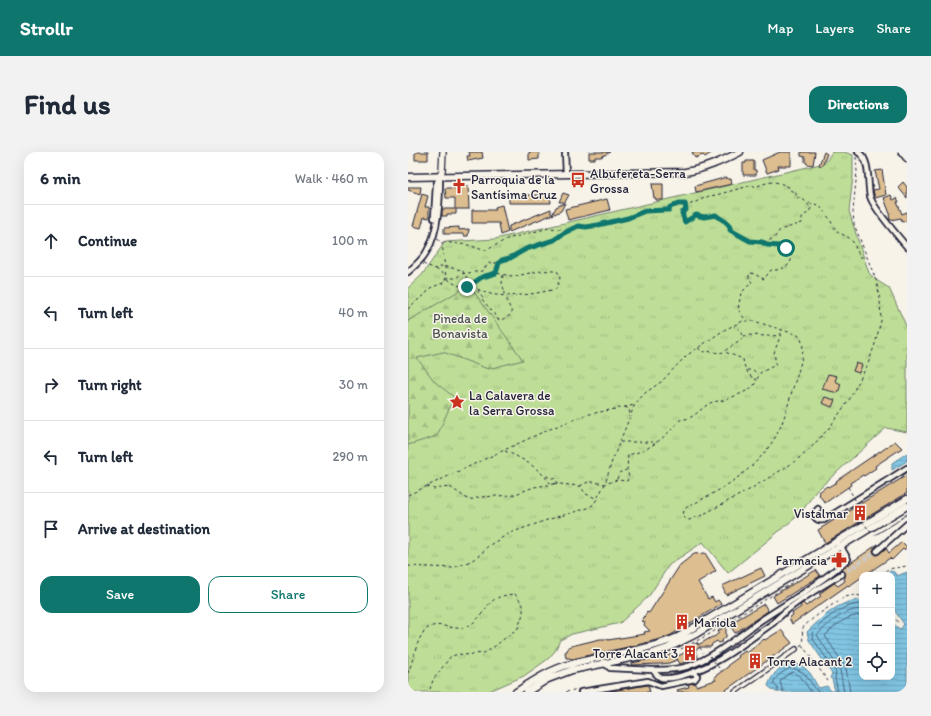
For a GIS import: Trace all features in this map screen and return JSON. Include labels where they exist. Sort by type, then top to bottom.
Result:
[{"type":"main road","points":[[408,177],[685,172],[708,166],[740,152]]},
{"type":"main road","points":[[902,152],[907,158]]},
{"type":"main road","points":[[526,692],[548,680],[572,670],[603,662],[650,654],[681,643],[839,545],[907,499]]},
{"type":"main road","points":[[516,692],[545,675],[570,664],[648,648],[678,637],[907,506]]},
{"type":"street","points":[[408,272],[428,250],[433,234],[436,185],[442,171],[444,152]]},
{"type":"street","points":[[565,152],[566,174]]},
{"type":"street","points":[[857,152],[863,155],[866,165],[870,198],[907,247]]},
{"type":"street","points":[[818,509],[814,516],[820,521],[824,520],[907,468]]},
{"type":"street","points":[[877,551],[907,524]]},
{"type":"street","points":[[603,662],[610,668],[653,670],[665,670],[689,666],[707,656],[835,571],[848,560],[839,545]]},
{"type":"street","points":[[653,670],[659,676],[664,678],[694,672],[706,667],[773,623],[779,616],[842,574]]},
{"type":"street","points":[[735,692],[796,649]]},
{"type":"street","points":[[664,678],[663,673],[665,670]]},
{"type":"street","points":[[581,692],[648,681],[661,686],[678,683],[695,679],[697,676],[694,672]]},
{"type":"path","points":[[408,566],[453,568],[471,562],[488,546],[510,533],[588,508],[594,504],[605,484],[635,404],[645,393],[661,382],[686,356],[698,347],[743,321],[754,321],[798,335],[801,338],[802,356],[783,418],[770,445],[752,466],[729,485],[685,508],[683,514],[686,519],[692,520],[700,516],[749,490],[791,464],[807,452],[829,428],[849,400],[868,364],[881,321],[876,280],[854,224],[853,211],[857,170],[857,152]]},
{"type":"path","points":[[857,170],[866,165]]},
{"type":"path","points":[[446,278],[458,278],[459,275],[482,271],[489,263],[499,263],[502,260],[510,258],[526,249],[554,240],[578,226],[591,226],[619,220],[645,211],[669,210],[670,207],[679,204],[689,205],[709,196],[753,185],[756,187],[776,181],[796,192],[796,197],[808,203],[819,205],[837,232],[848,237],[853,242],[860,258],[866,257]]},
{"type":"path","points":[[685,204],[686,210],[682,213],[682,215],[685,222],[696,215],[704,217],[716,215],[727,222],[730,230],[735,234],[750,241],[762,242],[774,238],[780,230],[802,223],[802,217],[809,212],[811,208],[808,203]]},
{"type":"path","points":[[433,234],[442,242],[468,245],[487,250],[507,239],[549,228],[562,228],[565,231],[570,231]]},
{"type":"path","points":[[408,309],[425,295],[430,288],[443,283],[446,278],[446,266],[442,242]]},
{"type":"path","points":[[743,321],[744,318],[738,309],[741,293],[752,282],[749,279],[749,274],[752,273],[764,279],[771,270],[776,271],[784,268],[792,258],[790,251],[786,248],[767,245],[762,242]]},
{"type":"path","points":[[418,262],[436,269],[451,282],[467,287],[472,286],[472,284],[482,277],[496,273],[514,276],[525,273],[553,270],[558,272],[560,278],[556,289],[512,297],[504,295],[498,296],[479,290],[472,284],[462,270],[446,266],[436,269]]},
{"type":"path","points":[[496,273],[499,263]]},
{"type":"path","points":[[503,274],[502,284],[505,292],[504,295]]},
{"type":"path","points":[[479,290],[478,292],[483,297],[482,299],[484,302],[495,314],[497,319],[501,320],[512,313],[507,301],[508,296]]},
{"type":"path","points":[[725,352],[726,349],[740,341],[742,336],[737,327],[733,326]]},
{"type":"path","points":[[505,451],[522,458],[544,476],[550,483],[580,486],[592,482],[605,484],[616,480],[627,482],[629,477],[627,470],[628,455],[639,453],[648,449],[680,420],[690,418],[706,405],[714,401],[740,394],[751,388],[761,372],[776,364],[774,352],[776,351],[775,349],[782,330]]},
{"type":"path","points":[[742,336],[749,334],[755,336],[781,334]]},
{"type":"path","points":[[698,347],[703,352],[725,352],[743,359],[746,370],[752,378],[757,380]]},
{"type":"path","points":[[746,370],[753,370],[759,374]]},
{"type":"path","points":[[408,495],[545,431],[585,415],[635,404]]},
{"type":"path","points":[[625,407],[629,409],[630,416]]},
{"type":"path","points":[[620,442],[657,442]]},
{"type":"path","points":[[616,480],[619,473],[627,470]]},
{"type":"path","points":[[544,476],[555,479],[559,485]]},
{"type":"path","points":[[427,486],[434,489],[450,488],[469,500],[481,497],[513,495],[534,487],[554,484]]},
{"type":"path","points":[[580,486],[586,494],[598,499]]},
{"type":"path","points":[[848,487],[858,505],[855,508],[862,521],[873,535]]},
{"type":"path","points":[[885,572],[888,569],[907,566]]},
{"type":"path","points":[[408,674],[423,633],[428,628],[438,624],[452,628],[468,626],[479,618],[491,601],[497,597],[515,594],[523,605],[523,614],[518,628],[484,653],[451,656],[433,680],[429,692]]},
{"type":"path","points":[[828,681],[802,645],[802,630],[806,623],[844,598],[853,595],[859,596]]},
{"type":"path","points":[[895,618],[900,624]]},
{"type":"path","points":[[697,641],[707,656],[722,672]]},
{"type":"path","points":[[796,649],[802,645]]},
{"type":"green space","points":[[832,152],[844,152],[853,155],[853,176],[849,211],[856,234],[869,273],[876,280],[889,288],[907,328],[907,432],[886,428],[816,491],[800,514],[728,573],[703,542],[669,565],[649,596],[620,623],[572,634],[560,640],[555,651],[548,659],[524,676],[487,692],[408,692],[408,288],[422,275],[445,242],[495,239],[825,163]]},
{"type":"green space","name":"Pineda de Bonavista","points":[[469,285],[523,360],[488,369],[443,352],[417,358],[435,382],[454,397],[437,436],[408,445],[408,321]]},
{"type":"water","points":[[907,453],[907,461],[892,470],[892,463]]},
{"type":"water","points":[[907,572],[907,692],[776,692],[768,686],[774,674],[784,666],[795,664],[801,666],[809,672],[819,688],[827,686],[831,691],[835,691],[832,679],[830,678],[832,674],[809,640],[807,632],[832,610],[846,603],[859,600],[859,680],[895,680],[895,626],[901,629],[904,624],[895,611],[895,573],[897,576]]},
{"type":"building","points":[[415,152],[428,152],[428,160],[415,160]]},
{"type":"building","points":[[469,152],[482,152],[483,158],[468,161],[467,156],[470,156]]},
{"type":"building","points":[[529,152],[539,152],[539,159],[529,160]]},
{"type":"building","points":[[589,152],[610,152],[601,157],[595,157],[595,159],[589,159]]},
{"type":"building","points":[[692,152],[713,152],[705,157],[703,155],[695,158]]},
{"type":"building","points":[[780,152],[791,152],[791,166],[778,166],[779,169],[767,173],[762,160]]},
{"type":"building","points":[[801,152],[815,152],[813,165],[805,162],[805,157],[801,156]]},
{"type":"building","points":[[824,152],[827,154],[822,166],[819,165]]},
{"type":"building","points":[[746,161],[754,161],[754,170],[756,170],[756,175],[743,175],[743,163],[746,163]]},
{"type":"building","points":[[882,170],[886,195],[875,198],[873,190],[879,189],[875,171]]},
{"type":"building","points":[[727,177],[727,179],[731,179],[732,184],[696,192],[695,186]]},
{"type":"building","points":[[903,182],[907,187],[907,198],[898,187]]},
{"type":"building","points":[[455,183],[463,183],[463,186],[468,186],[469,209],[456,209],[456,214],[447,214],[447,216],[442,216],[442,209],[455,209],[455,198],[446,198],[445,188],[455,188]]},
{"type":"building","points":[[652,184],[663,184],[663,200],[656,200],[656,198],[654,198]]},
{"type":"building","points":[[408,187],[421,187],[420,194],[408,190]]},
{"type":"building","points":[[563,193],[569,195],[565,202],[559,202]]},
{"type":"building","points":[[422,194],[428,196],[425,207],[429,207],[429,218],[424,217],[421,228],[413,226]]},
{"type":"building","points":[[509,195],[550,195],[551,203],[509,203]]},
{"type":"building","points":[[891,195],[893,200],[897,198],[902,214],[907,212],[907,221],[902,222],[901,218],[890,220],[890,214],[884,198]]},
{"type":"building","points":[[607,199],[610,210],[568,220],[565,209]]},
{"type":"building","points":[[565,203],[561,211],[552,215],[556,207]]},
{"type":"building","points":[[502,205],[508,232],[501,235],[499,223],[472,223],[472,210],[496,210],[495,207]]},
{"type":"building","points":[[551,209],[551,215],[509,232],[509,226]]},
{"type":"building","points":[[459,227],[459,230],[469,229],[468,236],[464,236],[464,234],[444,234],[444,228]]},
{"type":"building","points":[[856,363],[862,365],[859,373],[853,371]]},
{"type":"building","points":[[828,374],[837,376],[835,381],[841,384],[838,393],[822,389]]},
{"type":"building","points":[[825,397],[835,400],[832,407],[822,403]]},
{"type":"building","name":"Vistalmar","points":[[895,441],[902,448],[875,466],[876,468],[850,483],[851,485],[825,503],[819,495],[819,492],[827,486],[828,487],[837,482],[836,481]]},
{"type":"building","name":"Vistalmar","points":[[907,475],[907,493],[825,543],[818,530]]},
{"type":"building","points":[[902,542],[907,547],[892,560],[890,558],[869,572],[859,572],[859,579],[849,586],[848,585],[792,624],[789,618],[793,615],[792,613],[801,607],[800,605],[803,603],[806,606],[821,596],[819,594],[834,583],[838,586],[845,581],[845,572],[841,570],[846,566],[878,544],[873,550],[876,555],[886,548],[889,553]]},
{"type":"building","points":[[705,553],[716,571],[698,582],[708,599],[712,597],[715,602],[718,600],[721,604],[664,638],[572,659],[566,658],[565,652],[567,651],[568,647],[571,646],[600,639],[608,640],[645,634],[644,632],[650,631],[644,625],[645,622],[642,621],[647,612],[649,613],[680,565],[694,554]]},
{"type":"building","points":[[761,568],[765,576],[726,595],[722,586]]},
{"type":"building","points":[[816,570],[820,576],[777,603],[773,596]]},
{"type":"building","points":[[764,604],[768,611],[735,633],[729,624]]},
{"type":"building","points":[[726,626],[726,637],[722,642],[719,643],[717,641],[712,644],[711,647],[699,647],[695,650],[693,645],[697,643],[698,645],[714,637],[719,633],[718,631]]},
{"type":"building","name":"Torre Alacant 2","points":[[781,630],[792,643],[723,692],[678,692],[677,690],[689,687],[688,684],[696,683],[696,686],[716,680],[714,677],[729,666],[728,665],[739,657],[738,656],[745,651],[747,653],[764,639],[765,640]]},
{"type":"building","name":"Torre Alacant 3","points":[[694,648],[698,657],[680,664],[676,657]]},
{"type":"building","points":[[675,654],[677,660],[669,663],[632,665],[632,663]]},
{"type":"building","points":[[648,685],[650,692],[610,691]]},
{"type":"tunnel","points":[[842,574],[877,551]]},
{"type":"tram line","points":[[875,535],[907,514]]},
{"type":"place","name":"Albufereta-Serra Grossa","points":[[578,180]]},
{"type":"place","name":"Parroquia de la Santísima Cruz","points":[[459,186]]},
{"type":"place","name":"La Calavera de la Serra Grossa","points":[[457,402]]},
{"type":"place","name":"Vistalmar","points":[[860,513]]},
{"type":"place","name":"Farmacia","points":[[839,560]]},
{"type":"place","name":"Mariola","points":[[682,622]]},
{"type":"place","name":"Torre Alacant 3","points":[[690,653]]},
{"type":"place","name":"Torre Alacant 2","points":[[755,661]]},
{"type":"route","points":[[467,287],[472,286],[472,284],[482,277],[496,273],[499,263],[505,258],[510,258],[526,249],[554,240],[578,226],[586,227],[598,225],[628,218],[645,211],[669,210],[670,207],[679,204],[685,204],[686,210],[682,213],[682,215],[683,221],[685,222],[696,215],[704,217],[716,215],[729,224],[730,230],[735,234],[750,241],[762,242],[767,245],[786,248]]}]
